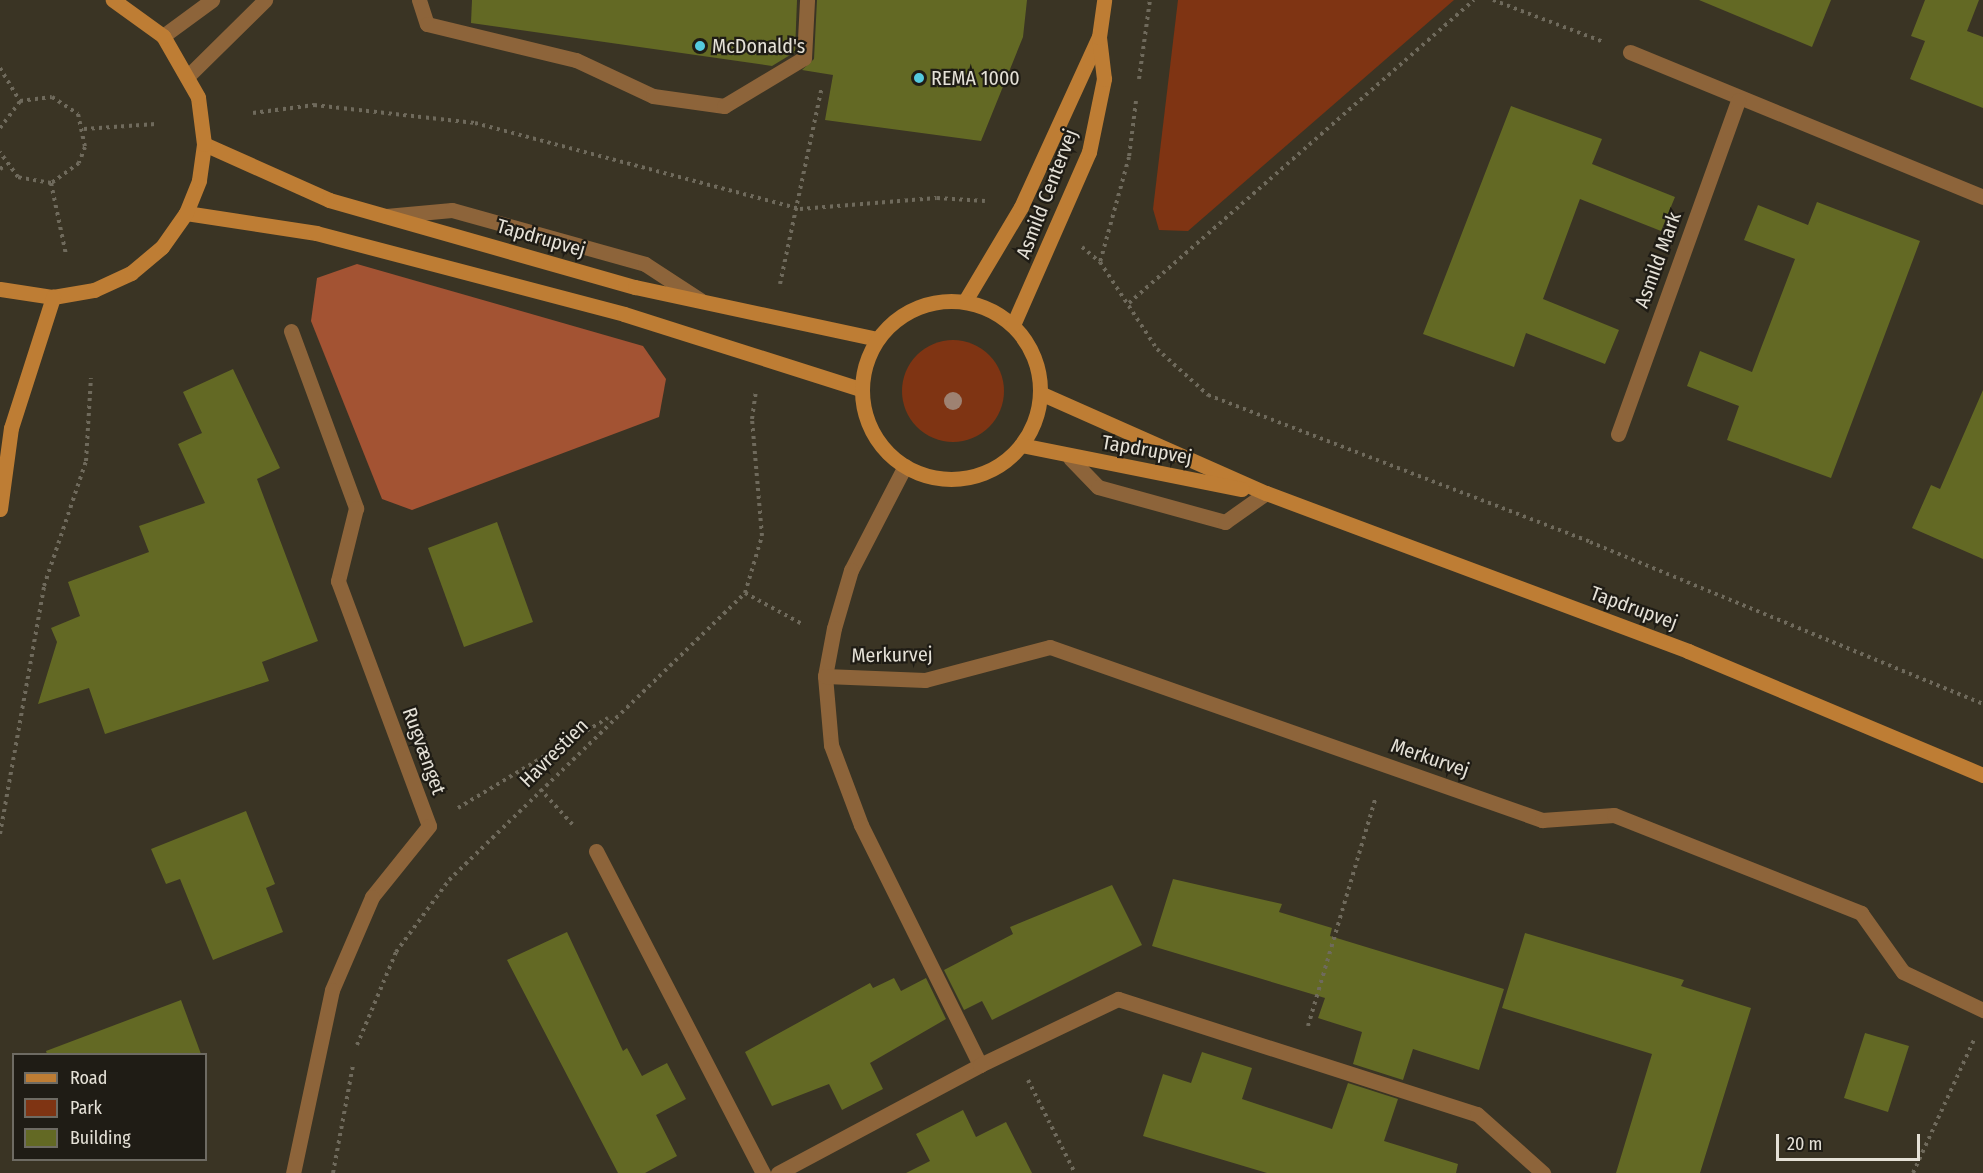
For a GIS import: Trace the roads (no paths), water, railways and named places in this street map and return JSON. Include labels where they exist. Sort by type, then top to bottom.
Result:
[{"type":"street","points":[[0,289],[53,297],[94,290],[131,273],[162,247],[186,213],[199,180],[204,144],[189,75],[164,36],[113,0]]},
{"type":"street","points":[[164,36],[213,0]]},
{"type":"street","points":[[189,75],[265,0]]},
{"type":"street","points":[[419,0],[427,24],[576,60],[653,96],[724,106],[804,58],[807,0]]},
{"type":"street","name":"Asmild Centervej","points":[[965,301],[1021,207],[1098,37],[1104,0]]},
{"type":"street","name":"Asmild Centervej","points":[[1014,325],[1060,229],[1089,152],[1104,79],[1098,37]]},
{"type":"street","points":[[1630,52],[1738,100],[1983,198]]},
{"type":"street","name":"Asmild Mark","points":[[1618,434],[1738,100]]},
{"type":"street","name":"Tapdrupvej","points":[[204,144],[329,200],[703,302],[877,339]]},
{"type":"street","points":[[385,216],[452,210],[645,264],[703,302]]},
{"type":"street","points":[[186,213],[316,233],[624,314],[761,360],[861,389]]},
{"type":"street","points":[[0,510],[11,428],[53,297]]},
{"type":"street","points":[[940,300],[965,301],[991,309],[1014,325],[1034,357],[1040,393],[1022,445],[980,474],[929,476],[905,466],[873,434],[861,389],[877,339],[916,308],[940,300]]},
{"type":"street","name":"Rugvænget","points":[[291,331],[356,508],[338,581],[429,826],[372,897],[332,990],[293,1173]]},
{"type":"street","name":"Tapdrupvej","points":[[1040,393],[1266,493],[1688,651],[1983,775]]},
{"type":"street","name":"Tapdrupvej","points":[[1022,445],[1070,458],[1266,493]]},
{"type":"street","points":[[1070,458],[1098,488],[1225,522],[1266,493]]},
{"type":"street","name":"Merkurvej","points":[[905,466],[851,570],[834,628],[825,676],[831,744],[861,825],[980,1065]]},
{"type":"street","name":"Merkurvej","points":[[825,676],[924,680],[1050,647],[1542,820],[1614,815],[1861,913],[1903,972],[1983,1010]]},
{"type":"street","points":[[596,851],[763,1173]]},
{"type":"street","points":[[778,1173],[980,1065],[1119,999],[1477,1114],[1543,1173]]},
{"type":"place","name":"McDonald's","points":[[700,46]]},
{"type":"place","name":"REMA 1000","points":[[919,78]]}]
